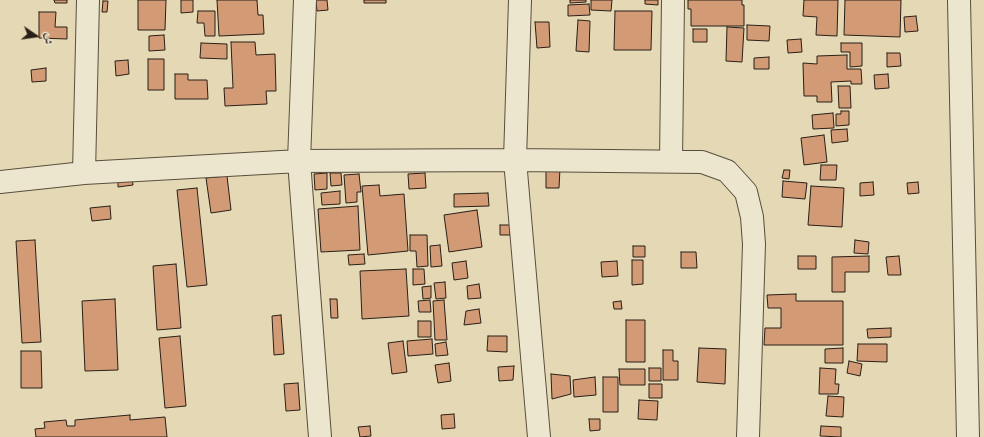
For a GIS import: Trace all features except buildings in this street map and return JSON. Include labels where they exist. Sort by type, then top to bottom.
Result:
[{"type":"street","points":[[84,173],[88,0]]},
{"type":"street","points":[[305,0],[299,161],[320,437]]},
{"type":"street","points":[[520,0],[515,160],[539,437]]},
{"type":"street","points":[[671,161],[674,0]]},
{"type":"street","points":[[959,0],[968,437]]},
{"type":"street","points":[[0,182],[84,173],[299,161],[515,160],[702,162],[727,171],[746,192],[752,217],[754,244],[748,437]]}]
